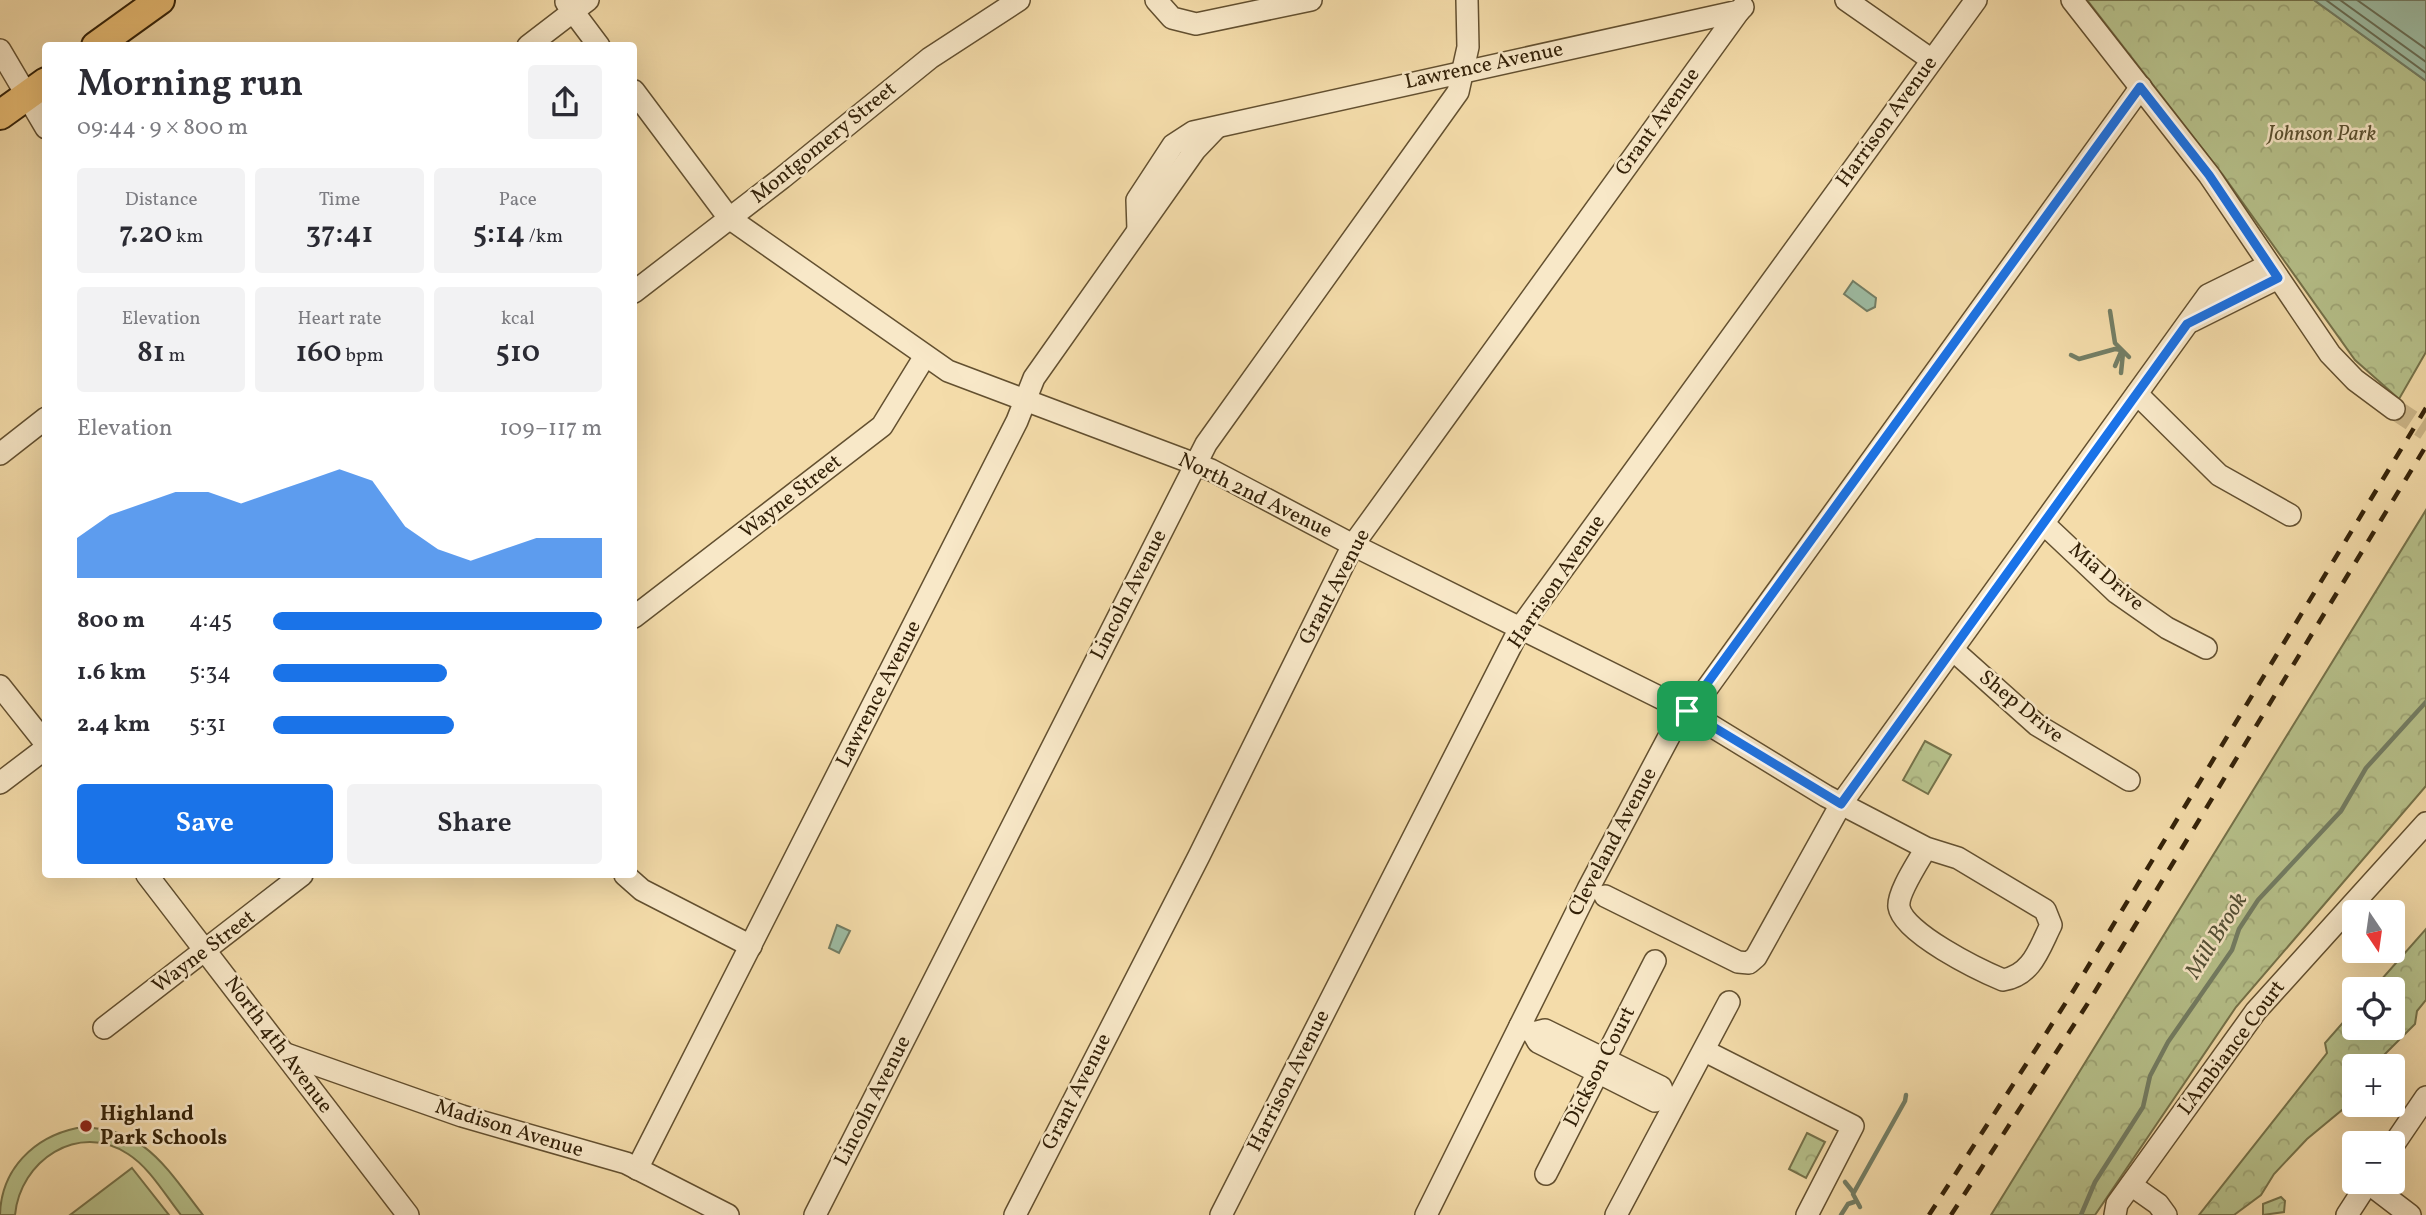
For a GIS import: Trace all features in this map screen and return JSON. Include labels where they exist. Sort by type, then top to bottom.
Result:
[{"type":"main road","points":[[102,42],[160,0]]},
{"type":"main road","points":[[0,115],[36,89]]},
{"type":"street","name":"Montgomery Street","points":[[637,290],[930,58],[1019,0]]},
{"type":"street","points":[[1156,0],[1172,18],[1196,24],[1311,0]]},
{"type":"street","name":"Lincoln Avenue","points":[[816,1215],[1206,444],[1458,92],[1468,47],[1467,0]]},
{"type":"street","points":[[1846,0],[1932,60]]},
{"type":"street","name":"Harrison Avenue","points":[[1221,1215],[1520,628],[1976,0]]},
{"type":"street","points":[[2071,0],[2209,175],[2330,354],[2355,380],[2394,409]]},
{"type":"street","points":[[532,42],[575,4],[597,42]]},
{"type":"street","name":"Lawrence Avenue","points":[[637,1168],[1026,399],[1034,378],[1138,230],[1137,200],[1174,145],[1193,132],[1252,117],[1744,5]]},
{"type":"street","name":"Grant Avenue","points":[[1015,1215],[1199,856],[1353,545],[1744,5]]},
{"type":"street","points":[[0,50],[36,89],[42,112]]},
{"type":"street","name":"Cleveland Avenue","points":[[1426,1215],[1527,1029],[1639,792],[1672,731],[2140,87]]},
{"type":"street","name":"North 2nd Avenue","points":[[637,95],[729,218],[948,371],[1196,464],[1687,711],[1841,804],[1926,848],[1958,858],[2045,910],[2050,925],[2034,959],[2021,975],[2003,980],[1911,928],[1899,908],[1900,898],[1926,848]]},
{"type":"street","points":[[1605,896],[1738,962],[1749,963],[1756,957],[1769,938],[1841,804],[2208,295],[2273,271]]},
{"type":"street","name":"Wayne Street","points":[[637,615],[882,426],[925,356]]},
{"type":"street","points":[[2137,394],[2219,475],[2290,515]]},
{"type":"street","points":[[0,454],[42,421]]},
{"type":"street","name":"Mia Drive","points":[[2044,524],[2117,593],[2167,628],[2206,648]]},
{"type":"street","name":"Shep Drive","points":[[1953,650],[2037,725],[2129,780]]},
{"type":"street","points":[[0,686],[42,741]]},
{"type":"street","points":[[0,783],[42,749]]},
{"type":"street","name":"L'Ambiance Court","points":[[2116,1215],[2118,1204],[2131,1185],[2256,1011],[2426,823]]},
{"type":"street","name":"North 4th Avenue","points":[[149,878],[408,1215]]},
{"type":"street","name":"Wayne Street","points":[[104,1028],[299,878]]},
{"type":"street","points":[[628,878],[642,890],[751,946]]},
{"type":"street","name":"Dickson Court","points":[[1546,1174],[1655,961]]},
{"type":"street","points":[[1616,1215],[1670,1098],[1705,1051],[1729,1002]]},
{"type":"street","points":[[1527,1029],[1538,1042],[1601,1065],[1655,1101],[1670,1098]]},
{"type":"street","points":[[1705,1051],[1853,1126],[1807,1215]]},
{"type":"street","name":"Madison Avenue","points":[[286,1054],[462,1116],[637,1168],[728,1215]]},
{"type":"street","points":[[2403,1131],[2426,1097]]},
{"type":"street","points":[[2131,1185],[2158,1204],[2166,1215]]},
{"type":"street","points":[[2347,1215],[2360,1194]]},
{"type":"street","points":[[2383,1194],[2410,1215]]},
{"type":"green space","name":"Johnson Park","points":[[2087,0],[2314,0],[2426,81],[2426,352],[2399,399],[2355,360],[2223,175]]},
{"type":"green space","points":[[2426,510],[2426,786],[2236,1007],[2095,1215],[1991,1215]]},
{"type":"green space","points":[[1925,741],[1951,755],[1928,794],[1903,780]]},
{"type":"green space","points":[[2426,929],[2426,1000],[2417,1011],[2415,1024],[2405,1034],[2405,977],[2384,977],[2396,963],[2405,963],[2405,953]]},
{"type":"green space","points":[[2342,1024],[2342,1040],[2399,1040],[2385,1054],[2342,1054],[2342,1110],[2307,1139],[2274,1174],[2261,1195],[2234,1215],[2199,1215],[2327,1053],[2325,1043]]},
{"type":"green space","points":[[77,1128],[119,1133],[136,1142],[165,1166],[203,1215],[181,1215],[136,1160],[109,1145],[90,1142],[55,1152],[40,1163],[19,1196],[15,1215],[0,1215],[6,1183],[23,1158],[47,1139]]},
{"type":"green space","points":[[1807,1133],[1825,1142],[1806,1178],[1789,1169]]},
{"type":"green space","points":[[132,1168],[169,1215],[70,1215]]},
{"type":"green space","points":[[2281,1197],[2285,1201],[2284,1212],[2263,1215],[2263,1204]]},
{"type":"water","points":[[2314,0],[2426,0],[2426,81]]},
{"type":"water","points":[[1853,281],[1876,298],[1875,307],[1867,311],[1844,294]]},
{"type":"water","points":[[837,925],[850,931],[839,953],[829,948]]},
{"type":"waterway","points":[[2110,311],[2115,343],[2129,357]]},
{"type":"waterway","points":[[2071,355],[2079,359],[2115,349],[2121,350]]},
{"type":"waterway","points":[[2115,366],[2121,352]]},
{"type":"waterway","points":[[2121,373],[2123,353]]},
{"type":"waterway","name":"Mill Brook","points":[[2081,1215],[2095,1182],[2143,1107],[2150,1076],[2168,1042],[2232,950],[2239,929],[2258,900],[2341,811],[2366,768],[2426,702]]},
{"type":"waterway","points":[[1860,1207],[1853,1194],[1906,1095]]},
{"type":"waterway","points":[[1845,1182],[1853,1192]]},
{"type":"waterway","points":[[1841,1215],[1848,1204],[1854,1202]]},
{"type":"tunnel","points":[[2394,409],[2426,430]]},
{"type":"railway","points":[[1929,1215],[2072,993],[2426,408]]},
{"type":"railway","points":[[1951,1215],[2088,1003],[2426,446]]},
{"type":"place","name":"Highland Park Schools","points":[[86,1126]]},
{"type":"route","points":[[2140,87],[2209,175],[2278,278],[2187,324],[1841,804],[1687,711],[2140,87]]}]
